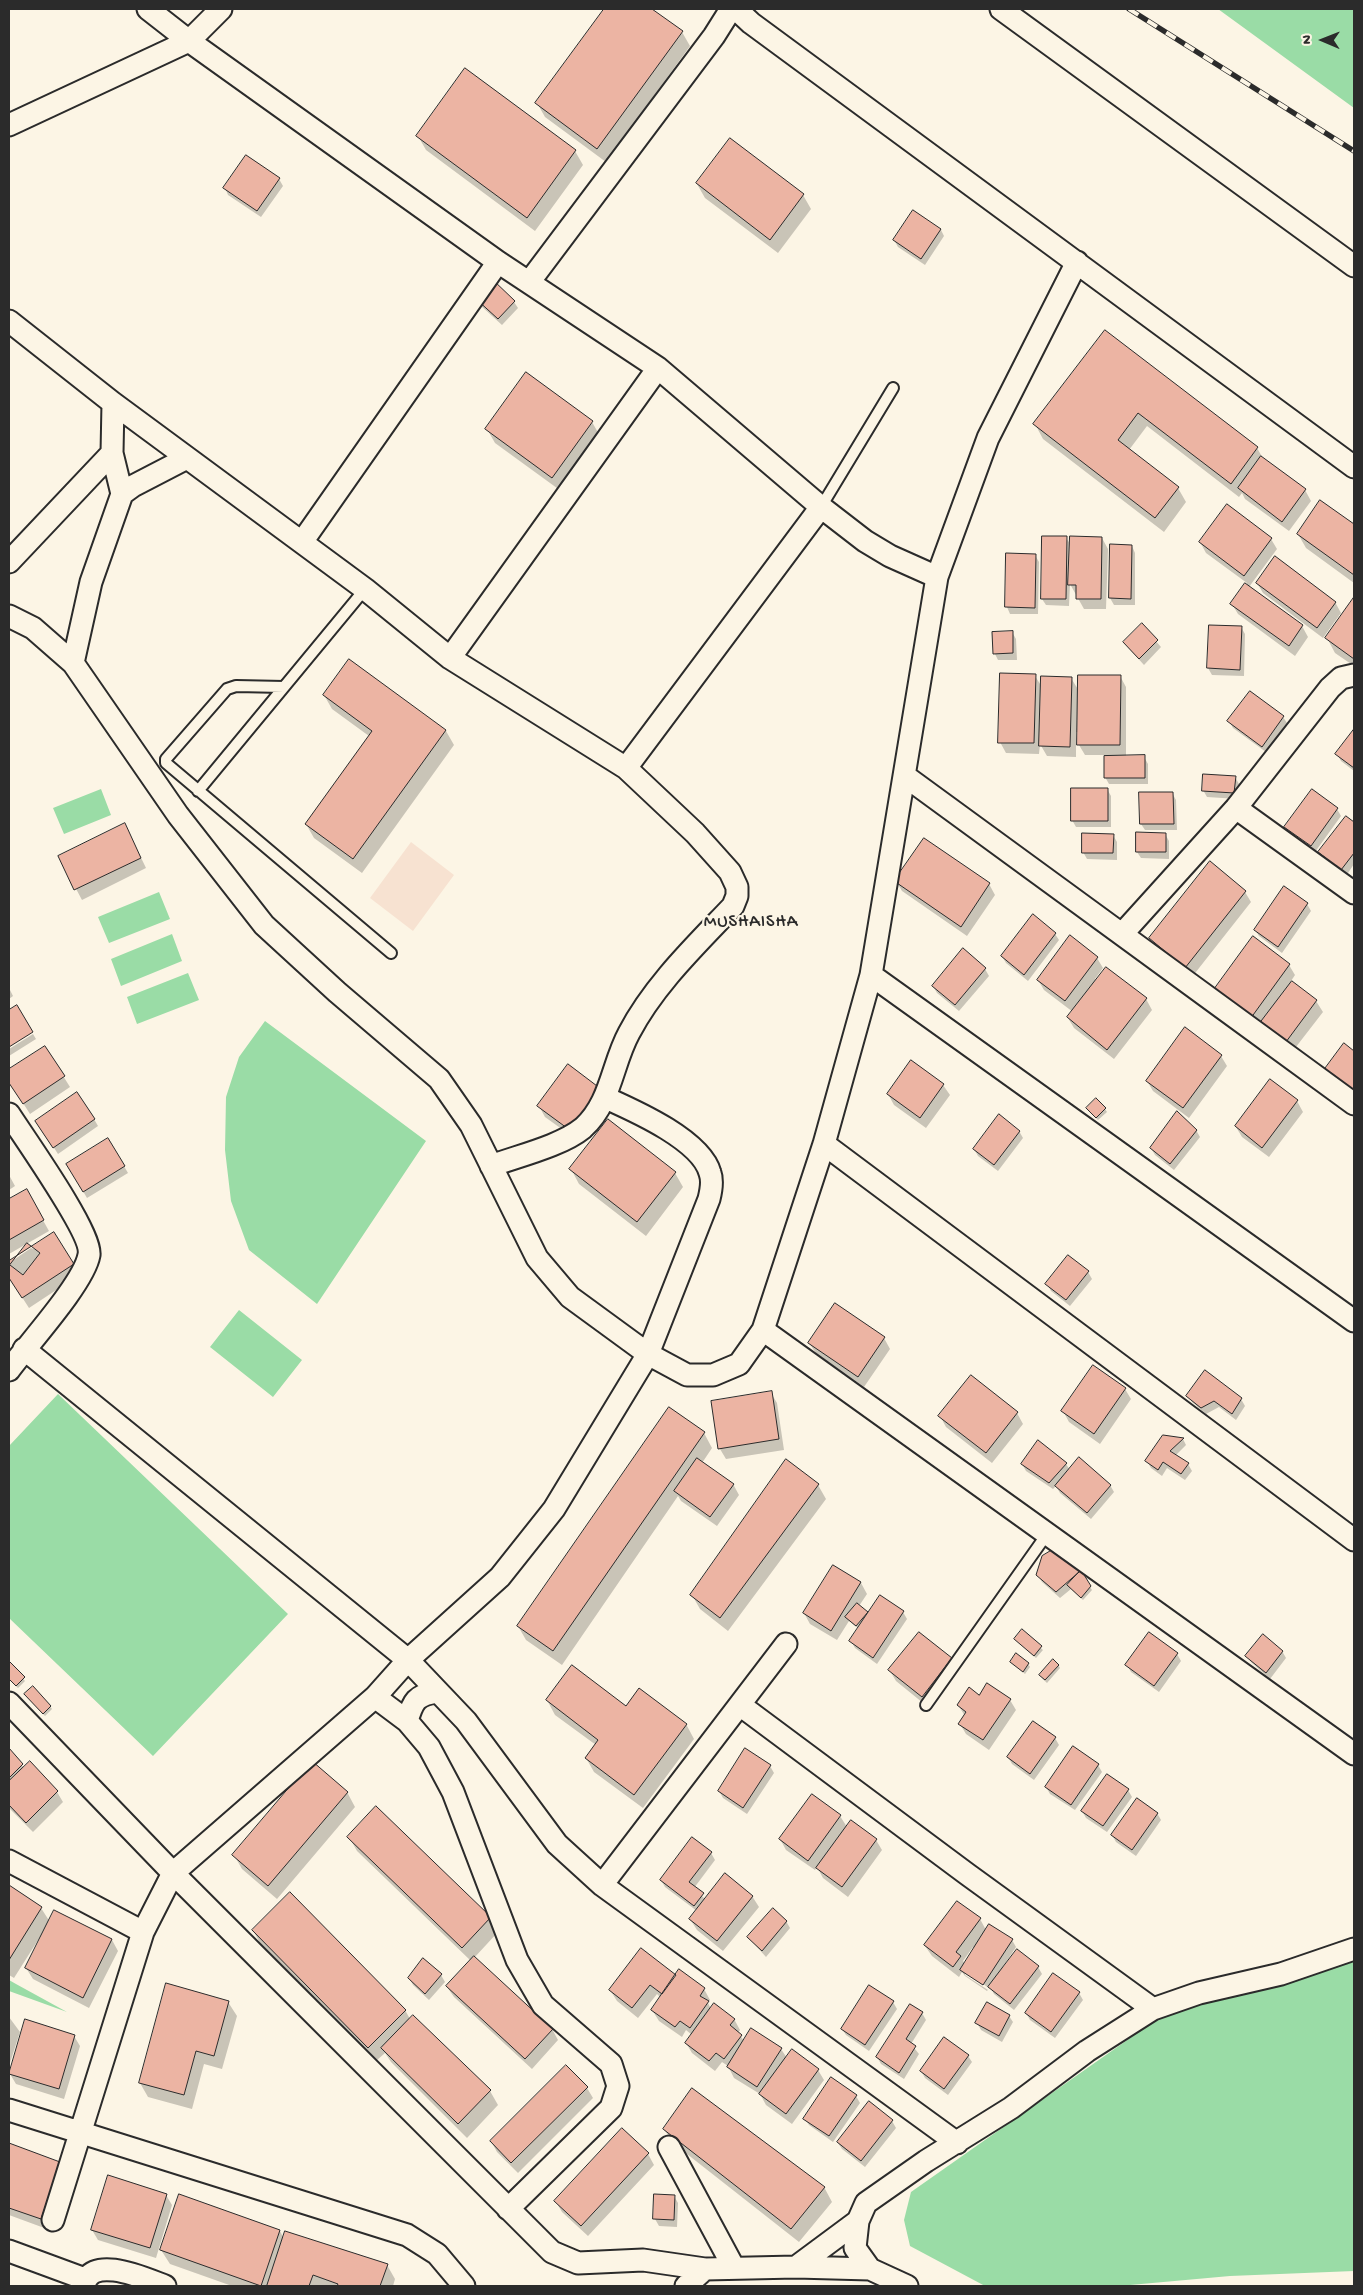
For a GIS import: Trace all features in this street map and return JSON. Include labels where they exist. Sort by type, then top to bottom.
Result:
[{"type":"street","points":[[148,9],[189,41],[498,262],[530,281],[658,368],[821,507],[865,541],[890,556],[937,577]]},
{"type":"street","points":[[9,126],[189,41],[221,9]]},
{"type":"street","points":[[530,281],[714,36],[731,9]]},
{"type":"street","points":[[736,9],[759,29],[1354,467]]},
{"type":"street","points":[[1001,9],[1354,266]]},
{"type":"street","points":[[302,542],[498,262]]},
{"type":"street","points":[[9,616],[33,628],[73,662],[178,815],[264,925],[337,992],[438,1079],[471,1125],[537,1258],[570,1297],[648,1354],[687,1375],[713,1375],[739,1364],[763,1330],[824,1144],[871,975],[937,577],[988,438],[1077,262]]},
{"type":"street","points":[[9,321],[113,403],[364,589],[450,658],[626,768],[694,833],[730,872],[737,887],[737,896],[733,906],[680,964],[629,1032],[614,1067],[606,1098],[584,1127],[537,1150],[492,1166]]},
{"type":"street","points":[[450,658],[658,368]]},
{"type":"street","points":[[73,662],[91,582],[122,494],[112,453],[113,403]]},
{"type":"street","points":[[9,562],[112,453]]},
{"type":"street","points":[[122,494],[187,458]]},
{"type":"street","points":[[626,768],[821,507]]},
{"type":"street","points":[[1123,933],[1236,808],[1330,688],[1340,678],[1354,675]]},
{"type":"street","points":[[904,776],[1123,933],[1173,973],[1354,1104]]},
{"type":"street","points":[[1236,808],[1354,893]]},
{"type":"street","points":[[871,975],[1354,1321]]},
{"type":"street","points":[[53,2220],[143,1932],[173,1872],[374,1697],[408,1660],[500,1577],[548,1517],[648,1354],[710,1199],[710,1173],[705,1162],[695,1150],[683,1141],[641,1114],[606,1098]]},
{"type":"street","points":[[9,1114],[83,1231],[89,1253],[80,1277],[9,1370]]},
{"type":"street","points":[[824,1144],[1354,1540]]},
{"type":"street","points":[[763,1330],[1354,1754]]},
{"type":"street","points":[[24,1350],[408,1660],[466,1721],[557,1844],[602,1885],[956,2143]]},
{"type":"street","points":[[602,1885],[786,1644]]},
{"type":"street","points":[[407,1722],[412,1704],[423,1694],[437,1692]]},
{"type":"street","points":[[374,1697],[407,1722],[429,1747],[453,1792],[517,1960],[543,2004],[611,2064],[618,2086],[611,2108],[508,2209]]},
{"type":"street","points":[[9,1703],[173,1872],[552,2252],[578,2264],[643,2260],[706,2269],[796,2267],[870,2269],[907,2286]]},
{"type":"street","points":[[740,1705],[967,1874],[1153,2008]]},
{"type":"street","points":[[9,1861],[143,1932]]},
{"type":"street","points":[[870,2269],[855,2248],[858,2221],[866,2203],[1011,2108],[1087,2051],[1153,2008],[1199,1993],[1281,1974],[1354,1949]]},
{"type":"street","points":[[9,2110],[407,2235],[437,2254],[464,2286]]},
{"type":"street","points":[[669,2147],[734,2268]]},
{"type":"street","points":[[796,2267],[858,2221]]},
{"type":"street","points":[[9,2251],[84,2283],[94,2272],[109,2270],[131,2273],[165,2286]]},
{"type":"street","points":[[686,2286],[706,2269]]},
{"type":"lane","points":[[821,507],[892,388]]},
{"type":"lane","points":[[198,791],[364,589]]},
{"type":"lane","points":[[284,687],[236,686],[227,690],[166,760],[168,766],[391,954]]},
{"type":"lane","points":[[926,1705],[1047,1534]]},
{"type":"shaded area","points":[[411,842],[454,875],[413,931],[370,898]]},
{"type":"green space","points":[[1218,9],[1354,9],[1354,108]]},
{"type":"green space","points":[[101,789],[111,815],[64,834],[53,808]]},
{"type":"green space","points":[[159,892],[170,919],[109,943],[98,917]]},
{"type":"green space","points":[[172,934],[182,961],[121,986],[111,959]]},
{"type":"green space","points":[[188,973],[199,1000],[137,1024],[127,997]]},
{"type":"green space","points":[[265,1021],[426,1141],[317,1304],[249,1250],[231,1201],[225,1150],[226,1097],[239,1057]]},
{"type":"green space","points":[[239,1310],[302,1360],[273,1397],[210,1347]]},
{"type":"green space","points":[[58,1394],[288,1614],[153,1756],[9,1618],[9,1446]]},
{"type":"green space","points":[[1354,1955],[1354,2271],[1230,2276],[1119,2286],[985,2286],[910,2246],[904,2220],[911,2192],[1160,2017],[1211,1994]]},
{"type":"green space","points":[[9,1980],[16,1984],[67,2012],[9,1991]]},
{"type":"building","points":[[604,9],[652,9],[683,31],[597,149],[535,103]]},
{"type":"building","points":[[465,68],[576,150],[527,218],[416,136]]},
{"type":"building","points":[[730,138],[804,194],[770,240],[696,183]]},
{"type":"building","points":[[246,155],[280,178],[257,211],[223,188]]},
{"type":"building","points":[[913,210],[941,229],[921,259],[893,240]]},
{"type":"building","points":[[492,279],[515,301],[498,319],[475,298]]},
{"type":"building","points":[[1105,330],[1258,447],[1231,484],[1138,413],[1118,440],[1179,487],[1155,518],[1033,424]]},
{"type":"building","points":[[526,372],[593,421],[552,478],[485,429]]},
{"type":"building","points":[[1261,456],[1306,489],[1282,522],[1238,488]]},
{"type":"building","points":[[1320,500],[1354,524],[1354,575],[1297,534]]},
{"type":"building","points":[[1227,504],[1272,538],[1244,576],[1199,542]]},
{"type":"building","points":[[1042,536],[1067,536],[1066,599],[1041,599]]},
{"type":"building","points":[[1070,536],[1102,537],[1101,599],[1076,599],[1076,585],[1068,585]]},
{"type":"building","points":[[1110,544],[1132,545],[1131,599],[1109,598]]},
{"type":"building","points":[[1006,553],[1036,554],[1035,608],[1005,607]]},
{"type":"building","points":[[1275,556],[1336,602],[1317,628],[1256,583]]},
{"type":"building","points":[[1245,583],[1303,625],[1289,646],[1230,604]]},
{"type":"building","points":[[1354,597],[1354,659],[1325,638]]},
{"type":"building","points":[[1142,623],[1158,640],[1139,659],[1123,642]]},
{"type":"building","points":[[1209,625],[1242,626],[1240,670],[1207,668]]},
{"type":"building","points":[[1013,631],[1013,653],[993,654],[992,632]]},
{"type":"building","points":[[349,659],[446,730],[353,859],[305,824],[372,731],[323,695]]},
{"type":"building","points":[[1000,673],[1036,674],[1034,743],[998,743]]},
{"type":"building","points":[[1078,675],[1121,675],[1120,745],[1077,745]]},
{"type":"building","points":[[1041,676],[1072,677],[1070,747],[1039,746]]},
{"type":"building","points":[[1250,691],[1284,716],[1262,747],[1227,721]]},
{"type":"building","points":[[1354,729],[1354,768],[1335,754]]},
{"type":"building","points":[[1145,755],[1145,778],[1104,778],[1104,756]]},
{"type":"building","points":[[1203,774],[1236,776],[1234,793],[1202,791]]},
{"type":"building","points":[[1071,788],[1108,788],[1108,821],[1071,821]]},
{"type":"building","points":[[1312,789],[1338,808],[1311,846],[1284,827]]},
{"type":"building","points":[[1139,792],[1173,792],[1174,824],[1140,824]]},
{"type":"building","points":[[1346,816],[1354,822],[1354,853],[1341,870],[1318,852]]},
{"type":"building","points":[[125,823],[141,858],[74,890],[58,856]]},
{"type":"building","points":[[1136,832],[1166,833],[1166,852],[1136,852]]},
{"type":"building","points":[[1082,833],[1114,834],[1113,853],[1082,853]]},
{"type":"building","points":[[924,838],[990,883],[961,927],[894,881]]},
{"type":"building","points":[[1210,861],[1246,891],[1185,968],[1149,938]]},
{"type":"building","points":[[1284,886],[1308,903],[1278,947],[1254,930]]},
{"type":"building","points":[[1033,914],[1056,933],[1024,975],[1001,956]]},
{"type":"building","points":[[1070,935],[1098,957],[1065,1001],[1037,980]]},
{"type":"building","points":[[1253,936],[1290,964],[1248,1022],[1210,995]]},
{"type":"building","points":[[963,948],[986,968],[955,1005],[932,986]]},
{"type":"building","points":[[1106,967],[1147,998],[1107,1050],[1067,1017]]},
{"type":"building","points":[[1292,981],[1317,1000],[1283,1046],[1257,1027]]},
{"type":"building","points":[[17,1005],[33,1032],[9,1047],[9,1010]]},
{"type":"building","points":[[1185,1027],[1222,1055],[1183,1108],[1146,1081]]},
{"type":"building","points":[[1344,1043],[1354,1051],[1354,1093],[1324,1070]]},
{"type":"building","points":[[45,1046],[65,1076],[23,1104],[9,1083],[9,1069]]},
{"type":"building","points":[[911,1060],[944,1084],[920,1118],[887,1094]]},
{"type":"building","points":[[568,1064],[601,1089],[571,1131],[537,1106]]},
{"type":"building","points":[[1270,1079],[1298,1100],[1262,1148],[1235,1126]]},
{"type":"building","points":[[77,1092],[95,1119],[53,1148],[35,1121]]},
{"type":"building","points":[[1096,1098],[1106,1108],[1096,1118],[1086,1108]]},
{"type":"building","points":[[1177,1111],[1197,1130],[1170,1164],[1150,1148]]},
{"type":"building","points":[[999,1114],[1020,1131],[994,1165],[973,1149]]},
{"type":"building","points":[[608,1119],[676,1172],[637,1222],[569,1169]]},
{"type":"building","points":[[108,1138],[125,1166],[83,1192],[66,1164]]},
{"type":"building","points":[[27,1189],[44,1220],[9,1240],[9,1199]]},
{"type":"building","points":[[54,1232],[74,1264],[22,1298],[9,1278],[9,1261]]},
{"type":"building","points":[[27,1243],[40,1253],[23,1275],[10,1265]]},
{"type":"building","points":[[1068,1255],[1089,1271],[1066,1300],[1045,1284]]},
{"type":"building","points":[[835,1303],[885,1337],[858,1377],[808,1343]]},
{"type":"building","points":[[1093,1365],[1126,1388],[1094,1434],[1061,1411]]},
{"type":"building","points":[[1205,1370],[1242,1398],[1232,1414],[1214,1401],[1201,1408],[1186,1396]]},
{"type":"building","points":[[971,1375],[1018,1412],[986,1453],[938,1416]]},
{"type":"building","points":[[772,1391],[779,1439],[718,1449],[711,1401]]},
{"type":"building","points":[[669,1407],[705,1432],[553,1651],[517,1626]]},
{"type":"building","points":[[1163,1435],[1184,1438],[1170,1451],[1189,1463],[1181,1474],[1163,1462],[1158,1470],[1145,1461]]},
{"type":"building","points":[[1038,1440],[1067,1463],[1049,1483],[1021,1464]]},
{"type":"building","points":[[1079,1457],[1111,1485],[1087,1513],[1055,1486]]},
{"type":"building","points":[[697,1458],[734,1484],[710,1517],[674,1491]]},
{"type":"building","points":[[786,1459],[819,1484],[720,1618],[690,1595]]},
{"type":"building","points":[[1059,1546],[1086,1566],[1056,1592],[1036,1575],[1042,1556]]},
{"type":"building","points":[[833,1565],[861,1582],[831,1631],[803,1613]]},
{"type":"building","points":[[1081,1570],[1091,1586],[1081,1598],[1067,1585]]},
{"type":"building","points":[[880,1595],[904,1611],[873,1658],[849,1641]]},
{"type":"building","points":[[857,1603],[868,1612],[856,1626],[845,1617]]},
{"type":"building","points":[[1022,1629],[1042,1646],[1034,1656],[1014,1639]]},
{"type":"building","points":[[919,1632],[952,1658],[922,1697],[888,1670]]},
{"type":"building","points":[[1149,1632],[1178,1653],[1154,1686],[1125,1665]]},
{"type":"building","points":[[1263,1634],[1283,1651],[1266,1673],[1245,1656]]},
{"type":"building","points":[[1016,1653],[1029,1663],[1023,1672],[1010,1662]]},
{"type":"building","points":[[1053,1659],[1059,1665],[1045,1680],[1039,1675]]},
{"type":"building","points":[[9,1661],[25,1677],[16,1686],[9,1679]]},
{"type":"building","points":[[572,1665],[626,1706],[639,1688],[687,1724],[634,1795],[585,1758],[598,1740],[546,1700]]},
{"type":"building","points":[[987,1683],[1011,1699],[983,1740],[958,1724],[966,1712],[957,1705],[969,1687],[979,1695]]},
{"type":"building","points":[[33,1686],[51,1706],[43,1714],[24,1694]]},
{"type":"building","points":[[1033,1721],[1056,1737],[1030,1774],[1007,1757]]},
{"type":"building","points":[[1073,1746],[1099,1764],[1071,1805],[1045,1787]]},
{"type":"building","points":[[9,1748],[23,1764],[9,1778]]},
{"type":"building","points":[[745,1748],[771,1765],[743,1808],[718,1791]]},
{"type":"building","points":[[30,1761],[58,1791],[26,1823],[9,1805],[9,1781]]},
{"type":"building","points":[[312,1761],[348,1792],[268,1886],[232,1855]]},
{"type":"building","points":[[1107,1774],[1129,1789],[1103,1826],[1081,1811]]},
{"type":"building","points":[[812,1794],[841,1815],[808,1861],[779,1839]]},
{"type":"building","points":[[1137,1798],[1158,1813],[1132,1850],[1111,1835]]},
{"type":"building","points":[[376,1806],[491,1917],[462,1948],[347,1837]]},
{"type":"building","points":[[851,1820],[877,1839],[842,1887],[816,1868]]},
{"type":"building","points":[[692,1837],[712,1852],[689,1882],[704,1893],[694,1906],[660,1880]]},
{"type":"building","points":[[725,1873],[753,1896],[717,1941],[689,1919]]},
{"type":"building","points":[[9,1885],[42,1907],[9,1960]]},
{"type":"building","points":[[290,1892],[406,2010],[368,2048],[252,1930]]},
{"type":"building","points":[[957,1901],[981,1918],[956,1952],[961,1956],[953,1967],[924,1945]]},
{"type":"building","points":[[773,1908],[787,1921],[762,1951],[747,1937]]},
{"type":"building","points":[[54,1910],[112,1939],[83,1998],[25,1968]]},
{"type":"building","points":[[989,1924],[1013,1939],[983,1985],[960,1970]]},
{"type":"building","points":[[641,1948],[676,1975],[662,1994],[650,1985],[632,2008],[609,1990]]},
{"type":"building","points":[[1017,1949],[1039,1966],[1010,2004],[988,1987]]},
{"type":"building","points":[[474,1956],[553,2029],[525,2059],[446,1986]]},
{"type":"building","points":[[423,1958],[442,1974],[425,1994],[408,1978]]},
{"type":"building","points":[[679,1969],[705,1988],[700,1996],[709,2001],[690,2028],[680,2021],[675,2027],[651,2010]]},
{"type":"building","points":[[1053,1973],[1080,1992],[1051,2032],[1025,2013]]},
{"type":"building","points":[[166,1983],[229,2001],[214,2056],[196,2051],[184,2095],[139,2083]]},
{"type":"building","points":[[869,1985],[894,2001],[865,2045],[841,2029]]},
{"type":"building","points":[[987,2002],[1010,2015],[999,2036],[975,2023]]},
{"type":"building","points":[[714,2003],[735,2019],[730,2025],[742,2035],[724,2059],[716,2053],[709,2061],[685,2043]]},
{"type":"building","points":[[910,2004],[923,2012],[906,2039],[916,2046],[899,2073],[876,2057]]},
{"type":"building","points":[[413,2015],[491,2090],[458,2124],[381,2048]]},
{"type":"building","points":[[25,2019],[75,2035],[59,2089],[9,2074]]},
{"type":"building","points":[[751,2028],[782,2048],[757,2087],[727,2067]]},
{"type":"building","points":[[944,2037],[969,2055],[944,2089],[920,2071]]},
{"type":"building","points":[[792,2049],[819,2069],[786,2114],[759,2094]]},
{"type":"building","points":[[566,2065],[588,2087],[511,2163],[490,2141]]},
{"type":"building","points":[[831,2077],[857,2095],[829,2136],[803,2119]]},
{"type":"building","points":[[692,2088],[825,2187],[791,2229],[663,2129]]},
{"type":"building","points":[[869,2101],[893,2120],[861,2161],[837,2142]]},
{"type":"building","points":[[622,2128],[649,2153],[581,2226],[554,2201]]},
{"type":"building","points":[[9,2143],[60,2162],[41,2219],[9,2208]]},
{"type":"building","points":[[108,2175],[167,2194],[150,2248],[91,2230]]},
{"type":"building","points":[[179,2194],[280,2230],[261,2286],[160,2250]]},
{"type":"building","points":[[654,2194],[675,2195],[674,2220],[653,2219]]},
{"type":"building","points":[[285,2231],[388,2264],[380,2286],[337,2286],[338,2284],[313,2275],[309,2286],[267,2286]]},
{"type":"railway","points":[[1129,9],[1354,151]]},
{"type":"district","name":"MUSHAISHA","points":[[751,923]]}]
